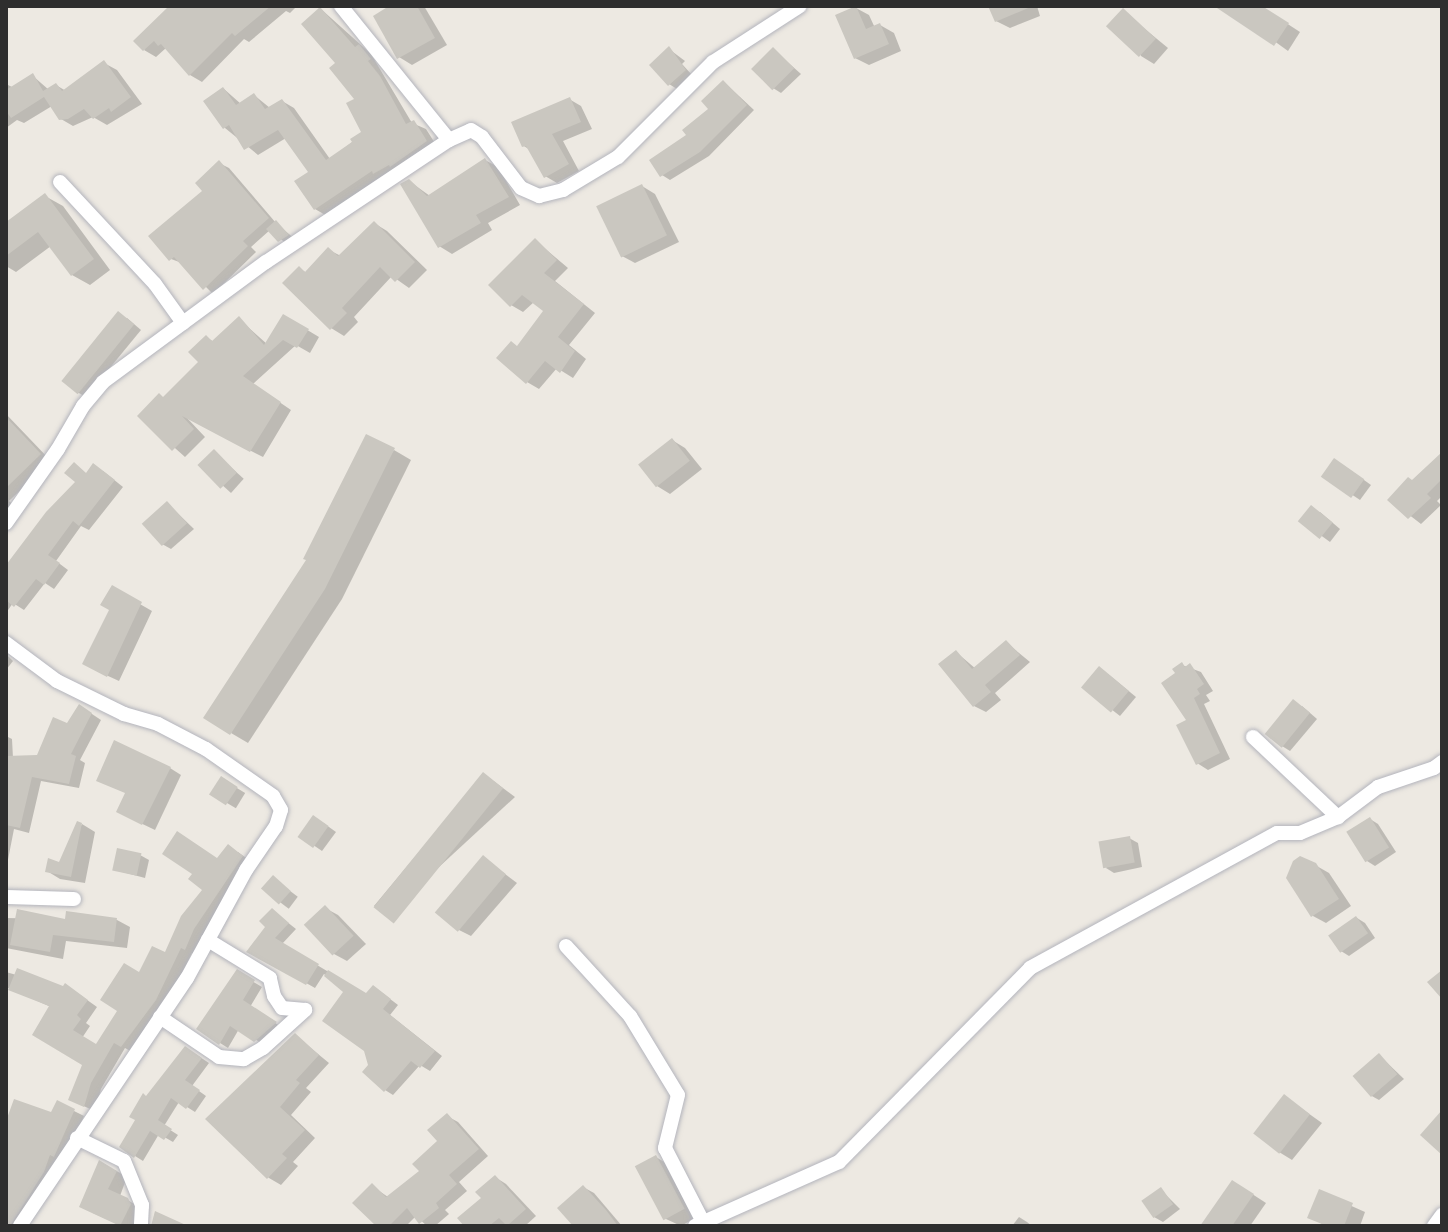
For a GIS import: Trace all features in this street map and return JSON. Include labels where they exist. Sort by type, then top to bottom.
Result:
[{"type":"street","points":[[341,6],[449,140]]},
{"type":"street","points":[[771,6],[771,22]]},
{"type":"street","points":[[6,523],[58,449],[83,406],[103,382],[266,262],[449,140],[471,130],[482,137],[521,188],[539,196],[563,190],[618,157],[713,62],[800,6]]},
{"type":"street","points":[[60,182],[155,284],[183,323]]},
{"type":"street","points":[[6,643],[57,681],[124,714],[158,724],[206,749],[273,796],[281,810],[276,826],[246,870],[208,940],[160,1017],[20,1226]]},
{"type":"street","points":[[1253,737],[1338,817]]},
{"type":"street","points":[[566,946],[630,1016],[678,1095],[665,1148],[698,1223],[839,1162],[1030,968],[1277,833],[1300,833],[1338,817],[1378,787],[1434,768],[1442,762]]},
{"type":"street","points":[[6,897],[74,899]]},
{"type":"street","points":[[160,1017],[219,1057],[244,1059],[263,1048],[305,1010],[282,1008],[274,996],[270,978],[208,940]]},
{"type":"street","points":[[77,1138],[124,1161],[142,1205],[141,1226]]},
{"type":"street","points":[[1434,1226],[1442,1215]]},
{"type":"building","points":[[169,6],[271,6],[235,36],[232,33],[189,76],[161,44],[158,46],[154,41],[143,51],[133,41]]},
{"type":"building","points":[[389,6],[417,6],[435,38],[397,59],[373,16]]},
{"type":"building","points":[[856,6],[866,29],[880,23],[889,44],[854,59],[835,15]]},
{"type":"building","points":[[988,6],[1033,6],[995,22]]},
{"type":"building","points":[[1214,6],[1262,6],[1289,23],[1274,46]]},
{"type":"building","points":[[320,7],[355,47],[359,44],[371,59],[368,61],[380,76],[406,124],[414,120],[427,141],[390,167],[373,174],[372,171],[314,210],[294,181],[308,172],[278,130],[244,150],[229,125],[223,129],[203,101],[223,87],[236,105],[254,93],[265,109],[282,99],[326,160],[352,142],[350,139],[361,132],[346,103],[354,99],[329,68],[335,63],[301,24]]},
{"type":"building","points":[[1123,8],[1156,39],[1139,57],[1106,26]]},
{"type":"building","points":[[669,46],[686,70],[668,86],[649,65]]},
{"type":"building","points":[[773,47],[794,68],[772,90],[751,69]]},
{"type":"building","points":[[104,60],[131,97],[111,112],[109,108],[93,119],[84,109],[68,119],[59,120],[44,97],[11,118],[6,111],[6,90],[33,73],[43,91],[56,83],[62,91]]},
{"type":"building","points":[[723,80],[747,105],[700,152],[660,177],[649,160],[686,135],[682,130],[708,109],[701,101]]},
{"type":"building","points":[[570,97],[581,122],[552,134],[569,164],[544,178],[526,146],[522,147],[511,122]]},
{"type":"building","points":[[485,158],[509,197],[476,215],[481,223],[438,248],[400,184],[409,179],[427,196]]},
{"type":"building","points":[[219,160],[269,218],[243,241],[248,246],[203,290],[174,257],[169,261],[148,236],[202,191],[195,183]]},
{"type":"building","points":[[642,184],[667,235],[621,258],[596,206]]},
{"type":"building","points":[[45,193],[94,259],[71,276],[38,232],[6,256],[6,222]]},
{"type":"building","points":[[276,220],[289,235],[278,242],[266,229]]},
{"type":"building","points":[[374,221],[415,262],[395,282],[380,267],[342,308],[347,313],[330,330],[282,283],[299,266],[305,272],[328,247],[338,256]]},
{"type":"building","points":[[535,238],[557,260],[544,273],[584,304],[558,337],[575,351],[560,373],[545,361],[526,384],[496,358],[511,341],[517,346],[543,311],[522,295],[510,307],[488,285]]},
{"type":"building","points":[[118,311],[134,324],[78,394],[61,381]]},
{"type":"building","points":[[283,314],[309,329],[297,348],[283,340],[243,376],[281,402],[250,452],[182,416],[194,429],[172,451],[137,416],[159,393],[163,397],[198,362],[188,352],[206,335],[212,341],[239,316],[264,345]]},
{"type":"building","points":[[6,417],[41,454],[6,488]]},
{"type":"building","points":[[366,434],[395,448],[325,589],[230,735],[203,718],[306,560],[303,559]]},
{"type":"building","points":[[672,438],[690,461],[656,487],[638,464]]},
{"type":"building","points":[[214,449],[237,473],[220,489],[197,465]]},
{"type":"building","points":[[1442,452],[1442,479],[1427,494],[1431,498],[1408,519],[1387,500],[1408,477],[1412,480]]},
{"type":"building","points":[[1334,458],[1364,479],[1351,498],[1321,477]]},
{"type":"building","points":[[74,462],[86,473],[93,463],[115,480],[79,526],[73,521],[48,555],[60,563],[44,585],[36,579],[14,607],[6,600],[6,565],[46,512],[75,482],[64,473]]},
{"type":"building","points":[[167,501],[187,523],[162,546],[142,524]]},
{"type":"building","points":[[1311,505],[1333,523],[1320,539],[1298,521]]},
{"type":"building","points":[[112,585],[142,602],[107,677],[82,664],[109,610],[100,605]]},
{"type":"building","points":[[1006,640],[1020,655],[985,685],[991,692],[973,707],[938,664],[956,650],[972,669]]},
{"type":"building","points":[[1182,662],[1185,667],[1190,663],[1204,684],[1197,689],[1200,694],[1194,698],[1220,753],[1196,765],[1176,725],[1186,720],[1161,683],[1175,673],[1172,669]]},
{"type":"building","points":[[1099,666],[1129,691],[1111,713],[1081,687]]},
{"type":"building","points":[[1293,699],[1310,713],[1282,748],[1265,734]]},
{"type":"building","points":[[79,704],[92,713],[71,754],[76,756],[69,784],[32,777],[20,828],[6,825],[6,756],[37,755],[53,717],[67,723]]},
{"type":"building","points":[[114,740],[171,767],[142,825],[116,812],[125,793],[96,781]]},
{"type":"building","points":[[483,772],[503,788],[394,924],[373,907]]},
{"type":"building","points":[[221,776],[238,787],[226,805],[209,794]]},
{"type":"building","points":[[313,815],[329,826],[313,848],[298,837]]},
{"type":"building","points":[[1370,817],[1389,848],[1365,862],[1346,832]]},
{"type":"building","points":[[77,821],[82,823],[71,877],[45,872],[48,858],[59,862]]},
{"type":"building","points":[[177,831],[217,858],[228,844],[243,856],[194,929],[185,950],[181,948],[156,1000],[121,1047],[114,1043],[91,1083],[84,1107],[68,1100],[82,1065],[32,1035],[49,1006],[8,990],[17,968],[63,986],[65,983],[88,1000],[77,1015],[81,1019],[73,1030],[96,1044],[117,1011],[100,1000],[124,963],[139,972],[152,946],[165,952],[181,916],[202,890],[188,879],[192,874],[162,854]]},
{"type":"building","points":[[1130,836],[1135,863],[1103,868],[1098,842]]},
{"type":"building","points":[[117,848],[141,853],[137,876],[112,870]]},
{"type":"building","points":[[483,855],[506,874],[458,932],[435,912]]},
{"type":"building","points":[[1300,856],[1316,863],[1339,899],[1311,917],[1286,878],[1293,861]]},
{"type":"building","points":[[273,875],[291,891],[279,904],[261,888]]},
{"type":"building","points":[[325,905],[354,936],[332,955],[304,925]]},
{"type":"building","points":[[272,908],[289,923],[275,938],[319,964],[306,985],[246,952],[265,927],[259,921]]},
{"type":"building","points":[[17,909],[65,919],[66,911],[117,918],[114,942],[53,935],[50,952],[10,945]]},
{"type":"building","points":[[1356,916],[1368,933],[1340,953],[1328,936]]},
{"type":"building","points":[[237,969],[255,980],[243,1000],[277,1022],[254,1042],[230,1026],[219,1045],[196,1029]]},
{"type":"building","points":[[328,970],[366,993],[373,985],[391,999],[383,1009],[435,1051],[420,1068],[411,1061],[384,1092],[362,1072],[368,1065],[364,1051],[322,1021],[343,992],[324,976]]},
{"type":"building","points":[[1442,970],[1442,999],[1427,982]]},
{"type":"building","points":[[295,1033],[319,1055],[296,1080],[300,1083],[280,1107],[305,1130],[282,1154],[287,1158],[267,1179],[205,1119]]},
{"type":"building","points":[[185,1046],[202,1058],[185,1080],[200,1090],[186,1109],[171,1098],[158,1120],[172,1129],[164,1140],[150,1131],[134,1158],[119,1147],[135,1120],[129,1117],[143,1093],[146,1096]]},
{"type":"building","points":[[1379,1053],[1397,1074],[1371,1097],[1353,1076]]},
{"type":"building","points":[[1284,1094],[1310,1114],[1279,1154],[1253,1133]]},
{"type":"building","points":[[14,1099],[51,1112],[57,1100],[75,1109],[54,1157],[50,1155],[44,1172],[10,1226],[6,1226],[6,1121]]},
{"type":"building","points":[[1442,1110],[1442,1155],[1420,1135]]},
{"type":"building","points":[[447,1113],[479,1149],[449,1175],[457,1184],[436,1203],[439,1208],[419,1224],[407,1208],[389,1226],[376,1226],[352,1203],[372,1183],[386,1197],[419,1171],[412,1164],[437,1141],[427,1130]]},
{"type":"building","points":[[656,1155],[685,1209],[663,1220],[635,1166]]},
{"type":"building","points":[[99,1160],[117,1171],[108,1189],[128,1198],[131,1204],[120,1226],[79,1207]]},
{"type":"building","points":[[495,1175],[526,1209],[507,1226],[499,1218],[489,1226],[464,1226],[457,1218],[481,1198],[475,1192]]},
{"type":"building","points":[[1232,1180],[1254,1194],[1232,1226],[1200,1226]]},
{"type":"building","points":[[583,1185],[618,1226],[573,1226],[557,1208]]},
{"type":"building","points":[[1161,1187],[1173,1204],[1153,1218],[1141,1201]]},
{"type":"building","points":[[1319,1189],[1353,1203],[1344,1226],[1327,1226],[1307,1218]]},
{"type":"building","points":[[155,1211],[188,1226],[151,1226]]}]
